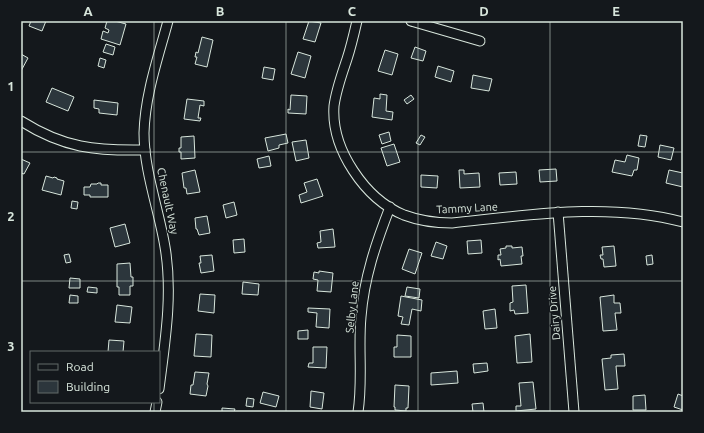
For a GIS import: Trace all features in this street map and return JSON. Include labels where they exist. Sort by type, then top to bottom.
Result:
[{"type":"street","name":"Chenault Way","points":[[160,381],[167,322],[168,270],[165,246],[145,150],[145,119],[155,66],[168,21]]},
{"type":"street","name":"Tammy Lane","points":[[357,21],[337,88],[334,107],[335,125],[338,140],[343,153],[352,169],[361,181],[390,207],[404,215],[419,220],[436,223],[452,223],[558,212],[638,213],[683,222]]},
{"type":"street","points":[[411,21],[480,41]]},
{"type":"street","points":[[21,121],[56,140],[75,145],[118,150],[145,150]]},
{"type":"street","name":"Selby Lane","points":[[358,412],[362,371],[361,319],[363,296],[368,272],[378,239],[390,207]]},
{"type":"street","name":"Dairy Drive","points":[[558,212],[574,412]]},
{"type":"building","points":[[31,21],[46,21],[42,31],[29,26]]},
{"type":"building","points":[[107,21],[115,21],[126,24],[120,45],[101,39],[103,31],[108,33],[109,30],[105,28]]},
{"type":"building","points":[[309,21],[321,23],[315,42],[303,39]]},
{"type":"building","points":[[202,37],[213,40],[207,67],[195,64],[197,57],[195,57],[196,52],[198,53]]},
{"type":"building","points":[[106,44],[115,47],[113,55],[103,52]]},
{"type":"building","points":[[415,47],[426,51],[423,61],[411,58]]},
{"type":"building","points":[[385,50],[398,54],[392,75],[378,71]]},
{"type":"building","points":[[298,52],[311,56],[305,78],[291,74]]},
{"type":"building","points":[[21,54],[28,58],[21,71]]},
{"type":"building","points":[[100,58],[106,60],[104,68],[98,66]]},
{"type":"building","points":[[438,66],[454,71],[451,82],[435,77]]},
{"type":"building","points":[[264,67],[275,69],[273,80],[262,78]]},
{"type":"building","points":[[473,75],[492,79],[489,91],[471,88]]},
{"type":"building","points":[[52,88],[74,97],[68,111],[46,102]]},
{"type":"building","points":[[380,94],[387,95],[386,111],[393,112],[392,120],[372,117],[374,98],[380,99]]},
{"type":"building","points":[[291,95],[307,96],[306,114],[288,113],[288,109],[290,110]]},
{"type":"building","points":[[411,95],[414,99],[407,104],[404,100]]},
{"type":"building","points":[[187,99],[204,101],[204,106],[200,105],[198,118],[201,118],[200,121],[184,119]]},
{"type":"building","points":[[94,100],[118,103],[117,115],[99,113],[99,109],[94,108]]},
{"type":"building","points":[[389,132],[391,141],[382,144],[379,135]]},
{"type":"building","points":[[286,134],[288,143],[279,145],[279,148],[268,151],[265,138]]},
{"type":"building","points":[[421,135],[425,137],[420,145],[416,143]]},
{"type":"building","points":[[640,135],[647,136],[645,147],[638,146]]},
{"type":"building","points":[[194,136],[195,158],[181,159],[181,152],[179,152],[179,148],[181,148],[181,137]]},
{"type":"building","points":[[306,140],[309,158],[296,161],[292,142]]},
{"type":"building","points":[[394,144],[400,162],[387,166],[381,148]]},
{"type":"building","points":[[660,145],[674,148],[671,160],[658,157]]},
{"type":"building","points":[[627,155],[639,158],[637,170],[634,170],[632,176],[612,172],[615,160],[625,162]]},
{"type":"building","points":[[269,156],[271,166],[259,168],[257,159]]},
{"type":"building","points":[[21,159],[30,163],[24,174],[21,173]]},
{"type":"building","points":[[556,169],[557,181],[540,182],[539,170]]},
{"type":"building","points":[[195,170],[200,192],[187,194],[186,188],[184,188],[182,173]]},
{"type":"building","points":[[459,170],[464,170],[464,174],[479,173],[480,187],[460,188]]},
{"type":"building","points":[[669,170],[683,173],[683,187],[666,183]]},
{"type":"building","points":[[516,172],[517,184],[500,185],[499,173]]},
{"type":"building","points":[[421,175],[438,176],[437,188],[421,187]]},
{"type":"building","points":[[46,176],[64,181],[61,195],[42,190]]},
{"type":"building","points":[[317,179],[323,196],[301,203],[299,195],[307,192],[304,183]]},
{"type":"building","points":[[101,183],[101,185],[108,185],[108,197],[90,197],[90,195],[84,195],[84,187],[90,187],[91,184]]},
{"type":"building","points":[[72,201],[78,202],[77,209],[71,208]]},
{"type":"building","points":[[234,202],[237,215],[226,218],[223,205]]},
{"type":"building","points":[[207,216],[210,233],[199,235],[196,229],[195,218]]},
{"type":"building","points":[[125,224],[130,243],[115,247],[110,228]]},
{"type":"building","points":[[333,229],[335,247],[318,248],[317,243],[321,242],[320,231]]},
{"type":"building","points":[[244,239],[245,252],[234,253],[233,240]]},
{"type":"building","points":[[481,240],[482,253],[468,254],[467,241]]},
{"type":"building","points":[[436,242],[447,246],[443,259],[431,256]]},
{"type":"building","points":[[506,246],[512,246],[512,248],[522,247],[522,264],[501,266],[500,259],[498,260],[498,255],[501,255],[500,249],[506,248]]},
{"type":"building","points":[[614,246],[616,266],[604,267],[603,259],[601,259],[600,255],[603,255],[602,247]]},
{"type":"building","points":[[409,249],[422,253],[415,274],[402,269]]},
{"type":"building","points":[[69,254],[71,262],[66,263],[64,255]]},
{"type":"building","points":[[212,255],[214,271],[201,273],[199,263],[201,263],[200,256]]},
{"type":"building","points":[[652,255],[653,264],[647,265],[646,256]]},
{"type":"building","points":[[130,263],[133,286],[130,286],[130,295],[119,295],[119,287],[117,287],[117,264]]},
{"type":"building","points":[[319,271],[333,273],[331,292],[317,291],[318,280],[313,279],[314,272],[319,273]]},
{"type":"building","points":[[70,278],[80,279],[80,288],[69,288]]},
{"type":"building","points":[[243,282],[259,284],[258,295],[242,294]]},
{"type":"building","points":[[526,285],[528,313],[515,314],[514,310],[510,311],[510,303],[513,302],[512,286]]},
{"type":"building","points":[[88,287],[97,288],[97,293],[87,292]]},
{"type":"building","points":[[407,287],[420,289],[419,298],[405,296]]},
{"type":"building","points":[[200,294],[215,295],[214,313],[198,311]]},
{"type":"building","points":[[70,295],[78,296],[78,303],[69,303]]},
{"type":"building","points":[[614,295],[614,303],[620,303],[621,313],[615,313],[617,330],[603,331],[600,297]]},
{"type":"building","points":[[401,296],[422,300],[421,311],[412,309],[409,325],[401,324],[403,317],[398,316]]},
{"type":"building","points":[[117,305],[132,307],[130,323],[115,322]]},
{"type":"building","points":[[308,308],[330,309],[329,328],[316,327],[317,313],[308,312]]},
{"type":"building","points":[[495,309],[497,328],[485,329],[483,311]]},
{"type":"building","points":[[308,330],[308,339],[298,339],[298,331]]},
{"type":"building","points":[[196,334],[212,335],[211,357],[194,356]]},
{"type":"building","points":[[530,334],[532,362],[517,363],[515,336]]},
{"type":"building","points":[[397,335],[411,336],[411,357],[394,357],[394,347],[397,347]]},
{"type":"building","points":[[109,340],[124,341],[123,351],[108,351]]},
{"type":"building","points":[[313,347],[327,347],[326,368],[308,367],[309,363],[313,363]]},
{"type":"building","points":[[624,354],[625,366],[616,366],[618,389],[605,390],[602,359],[611,358],[611,355]]},
{"type":"building","points":[[487,363],[488,371],[474,373],[473,364]]},
{"type":"building","points":[[457,371],[458,383],[431,385],[431,373]]},
{"type":"building","points":[[195,372],[209,373],[206,396],[190,394]]},
{"type":"building","points":[[533,382],[536,409],[516,411],[516,406],[521,406],[519,383]]},
{"type":"building","points":[[395,385],[409,386],[408,408],[406,408],[406,411],[395,410]]},
{"type":"building","points":[[311,391],[324,393],[322,409],[310,407]]},
{"type":"building","points":[[263,392],[279,396],[276,407],[260,403]]},
{"type":"building","points":[[678,394],[683,396],[683,410],[674,407]]},
{"type":"building","points":[[645,395],[646,410],[633,410],[633,396]]},
{"type":"building","points":[[247,398],[254,399],[253,407],[246,406]]},
{"type":"building","points":[[483,403],[484,412],[473,412],[472,404]]},
{"type":"building","points":[[222,408],[235,409],[234,412],[222,412]]}]
